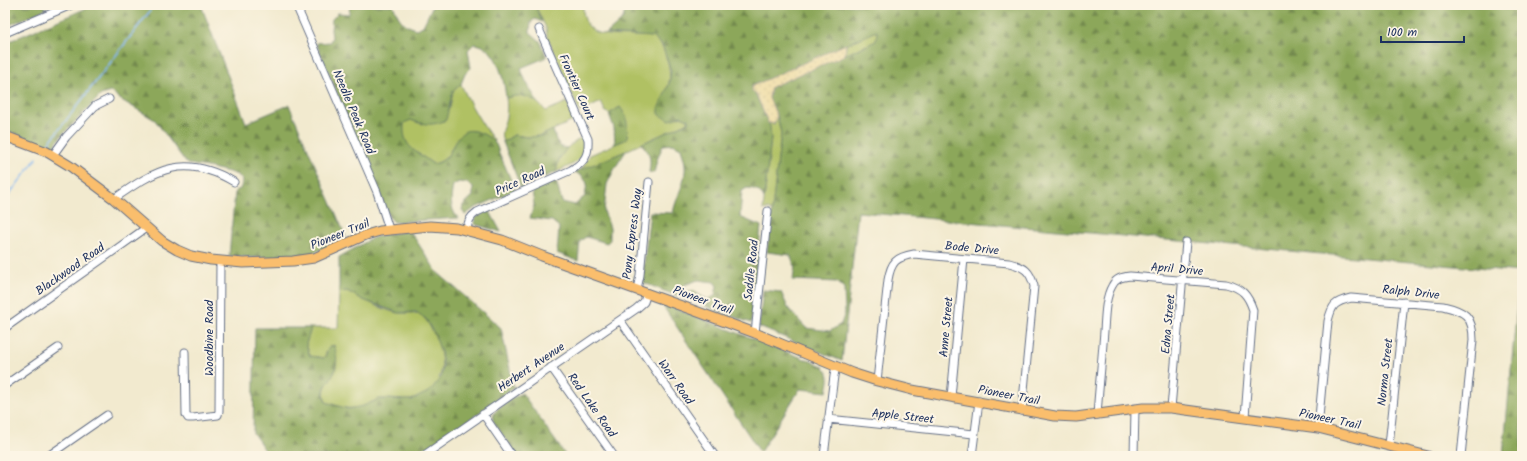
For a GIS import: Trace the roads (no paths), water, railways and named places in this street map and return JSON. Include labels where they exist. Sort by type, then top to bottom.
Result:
[{"type":"main road","name":"Pioneer Trail","points":[[5,136],[53,155],[80,172],[114,199],[162,241],[191,256],[220,261],[255,263],[304,260],[325,254],[372,233],[389,229],[442,226],[467,230],[502,240],[542,256],[637,289],[877,381],[907,389],[978,401],[1022,411],[1066,417],[1097,415],[1135,409],[1171,408],[1245,417],[1318,428],[1428,456]]},
{"type":"street","points":[[5,33],[71,5]]},
{"type":"street","name":"Needle Peak Road","points":[[296,5],[376,192],[389,229]]},
{"type":"street","name":"Frontier Court","points":[[539,29],[588,139],[588,149],[586,155]]},
{"type":"street","points":[[53,155],[66,137],[95,106],[109,99]]},
{"type":"street","name":"Price Road","points":[[467,230],[468,222],[477,212],[581,165],[586,155]]},
{"type":"street","points":[[114,199],[142,180],[155,173],[171,168],[184,167],[202,169],[218,173],[234,182]]},
{"type":"street","name":"Pony Express Way","points":[[637,289],[640,275],[649,182]]},
{"type":"street","name":"Saddle Road","points":[[755,333],[768,211]]},
{"type":"street","name":"Blackwood Road","points":[[5,328],[146,228]]},
{"type":"street","name":"Edna Street","points":[[1171,408],[1186,242]]},
{"type":"street","name":"Bode Drive","points":[[877,381],[888,280],[893,263],[899,258],[914,254],[998,261],[1019,266],[1026,270],[1031,276],[1034,286],[1022,411]]},
{"type":"street","name":"Anne Street","points":[[951,397],[964,259]]},
{"type":"street","name":"Woodbine Road","points":[[185,352],[186,416],[188,418],[192,418],[218,415],[220,411],[220,261]]},
{"type":"street","name":"April Drive","points":[[1097,415],[1105,316],[1111,287],[1115,281],[1121,277],[1130,276],[1226,284],[1236,287],[1245,293],[1253,310],[1245,417]]},
{"type":"street","name":"Herbert Avenue","points":[[423,456],[640,306],[644,302],[647,293]]},
{"type":"street","name":"Ralph Drive","points":[[1318,428],[1328,321],[1333,306],[1339,301],[1351,298],[1443,306],[1457,309],[1466,314],[1471,322],[1473,330],[1461,456]]},
{"type":"street","name":"Norma Street","points":[[1389,445],[1404,302]]},
{"type":"street","name":"Warr Road","points":[[620,320],[714,456]]},
{"type":"street","points":[[5,385],[58,348]]},
{"type":"street","points":[[824,456],[836,366]]},
{"type":"street","name":"Red Lake Road","points":[[551,367],[614,456]]},
{"type":"street","points":[[972,456],[978,401]]},
{"type":"street","points":[[1134,456],[1135,409]]},
{"type":"street","points":[[483,414],[512,456]]},
{"type":"street","points":[[48,456],[107,415]]},
{"type":"street","name":"Apple Street","points":[[828,419],[974,434]]},
{"type":"waterway","points":[[48,144],[150,11]]},
{"type":"waterway","points":[[5,200],[37,158]]}]
